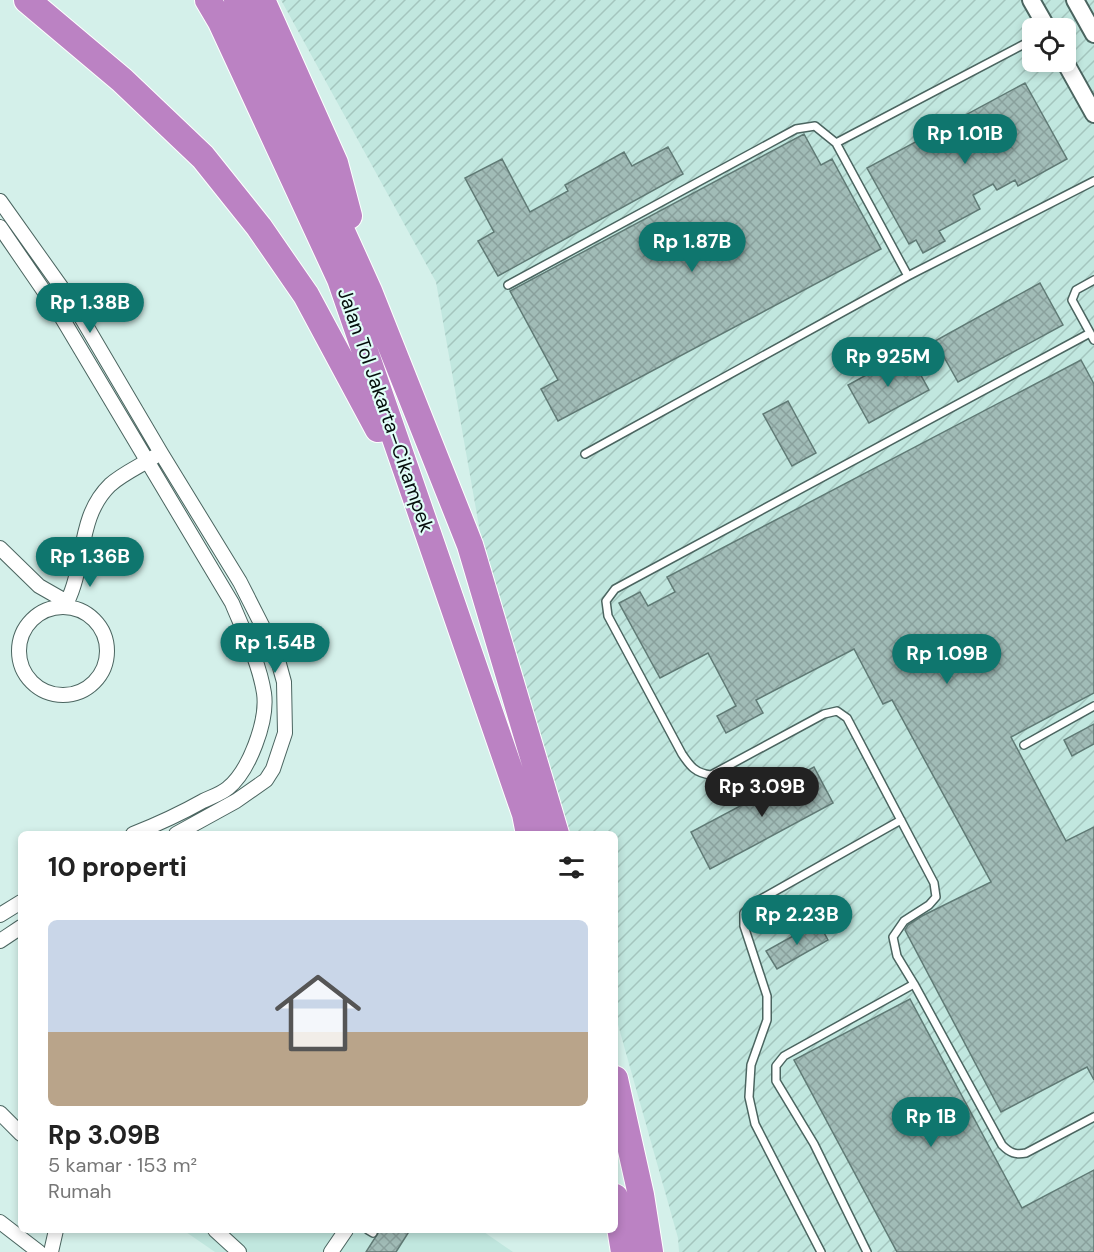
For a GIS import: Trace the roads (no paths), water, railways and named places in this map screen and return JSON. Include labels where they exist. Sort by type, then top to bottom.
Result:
[{"type":"highway","points":[[27,0],[122,80],[204,157],[258,227],[306,295],[374,420],[439,563]]},
{"type":"highway","name":"Jalan Tol Jakarta–Cikampek","points":[[208,0],[221,22],[340,279],[525,814],[528,831]]},
{"type":"highway","name":"Jalan Tol Jakarta–Cikampek","points":[[237,0],[369,291],[470,545],[554,831]]},
{"type":"highway","points":[[262,0],[335,164],[369,291]]},
{"type":"highway","points":[[618,1092],[641,1195],[650,1252]]},
{"type":"highway","points":[[618,1215],[624,1252]]},
{"type":"street","points":[[1031,0],[1041,18]]},
{"type":"street","points":[[1076,0],[1094,34]]},
{"type":"street","points":[[1071,72],[1094,114]]},
{"type":"street","points":[[0,201],[74,306],[240,582],[276,653],[284,682],[285,733],[273,769],[266,780],[236,801],[181,831]]},
{"type":"street","points":[[0,227],[59,313],[232,603],[252,651],[265,696],[260,733],[253,751],[228,788],[167,821],[141,831]]},
{"type":"street","points":[[68,604],[76,581],[84,534],[91,512],[111,484],[161,453]]},
{"type":"street","points":[[0,548],[39,586],[86,613],[99,625],[106,641],[107,658],[101,675],[89,687],[73,694],[56,695],[39,689],[27,677],[19,661],[19,644],[25,627],[37,615],[52,607],[68,604]]},
{"type":"street","points":[[0,915],[18,904]]},
{"type":"street","points":[[0,941],[18,929]]},
{"type":"street","points":[[0,1113],[18,1129]]},
{"type":"street","points":[[0,1222],[39,1252]]},
{"type":"street","points":[[51,1252],[55,1233]]},
{"type":"street","points":[[218,1233],[239,1252]]},
{"type":"street","points":[[331,1252],[344,1233]]},
{"type":"lane","points":[[836,143],[1022,45]]},
{"type":"lane","points":[[508,285],[796,129],[815,126],[836,143],[908,276]]},
{"type":"lane","points":[[585,454],[908,276],[1094,181]]},
{"type":"lane","points":[[1094,280],[1076,290],[1072,300],[1094,340]]},
{"type":"lane","points":[[1090,333],[615,589],[606,601],[608,616],[682,754],[692,769],[702,774],[711,775],[824,714],[837,711],[847,718],[934,883],[936,897],[929,905],[904,921],[893,937],[897,956],[1002,1144],[1009,1152],[1017,1155],[1026,1153],[1094,1117]]},
{"type":"lane","points":[[1024,745],[1094,705]]},
{"type":"lane","points":[[821,1252],[755,1124],[749,1097],[751,1065],[766,1020],[767,996],[744,926],[744,913],[754,903],[901,820]]},
{"type":"lane","points":[[867,1252],[814,1144],[777,1081],[776,1066],[784,1056],[914,984]]}]
